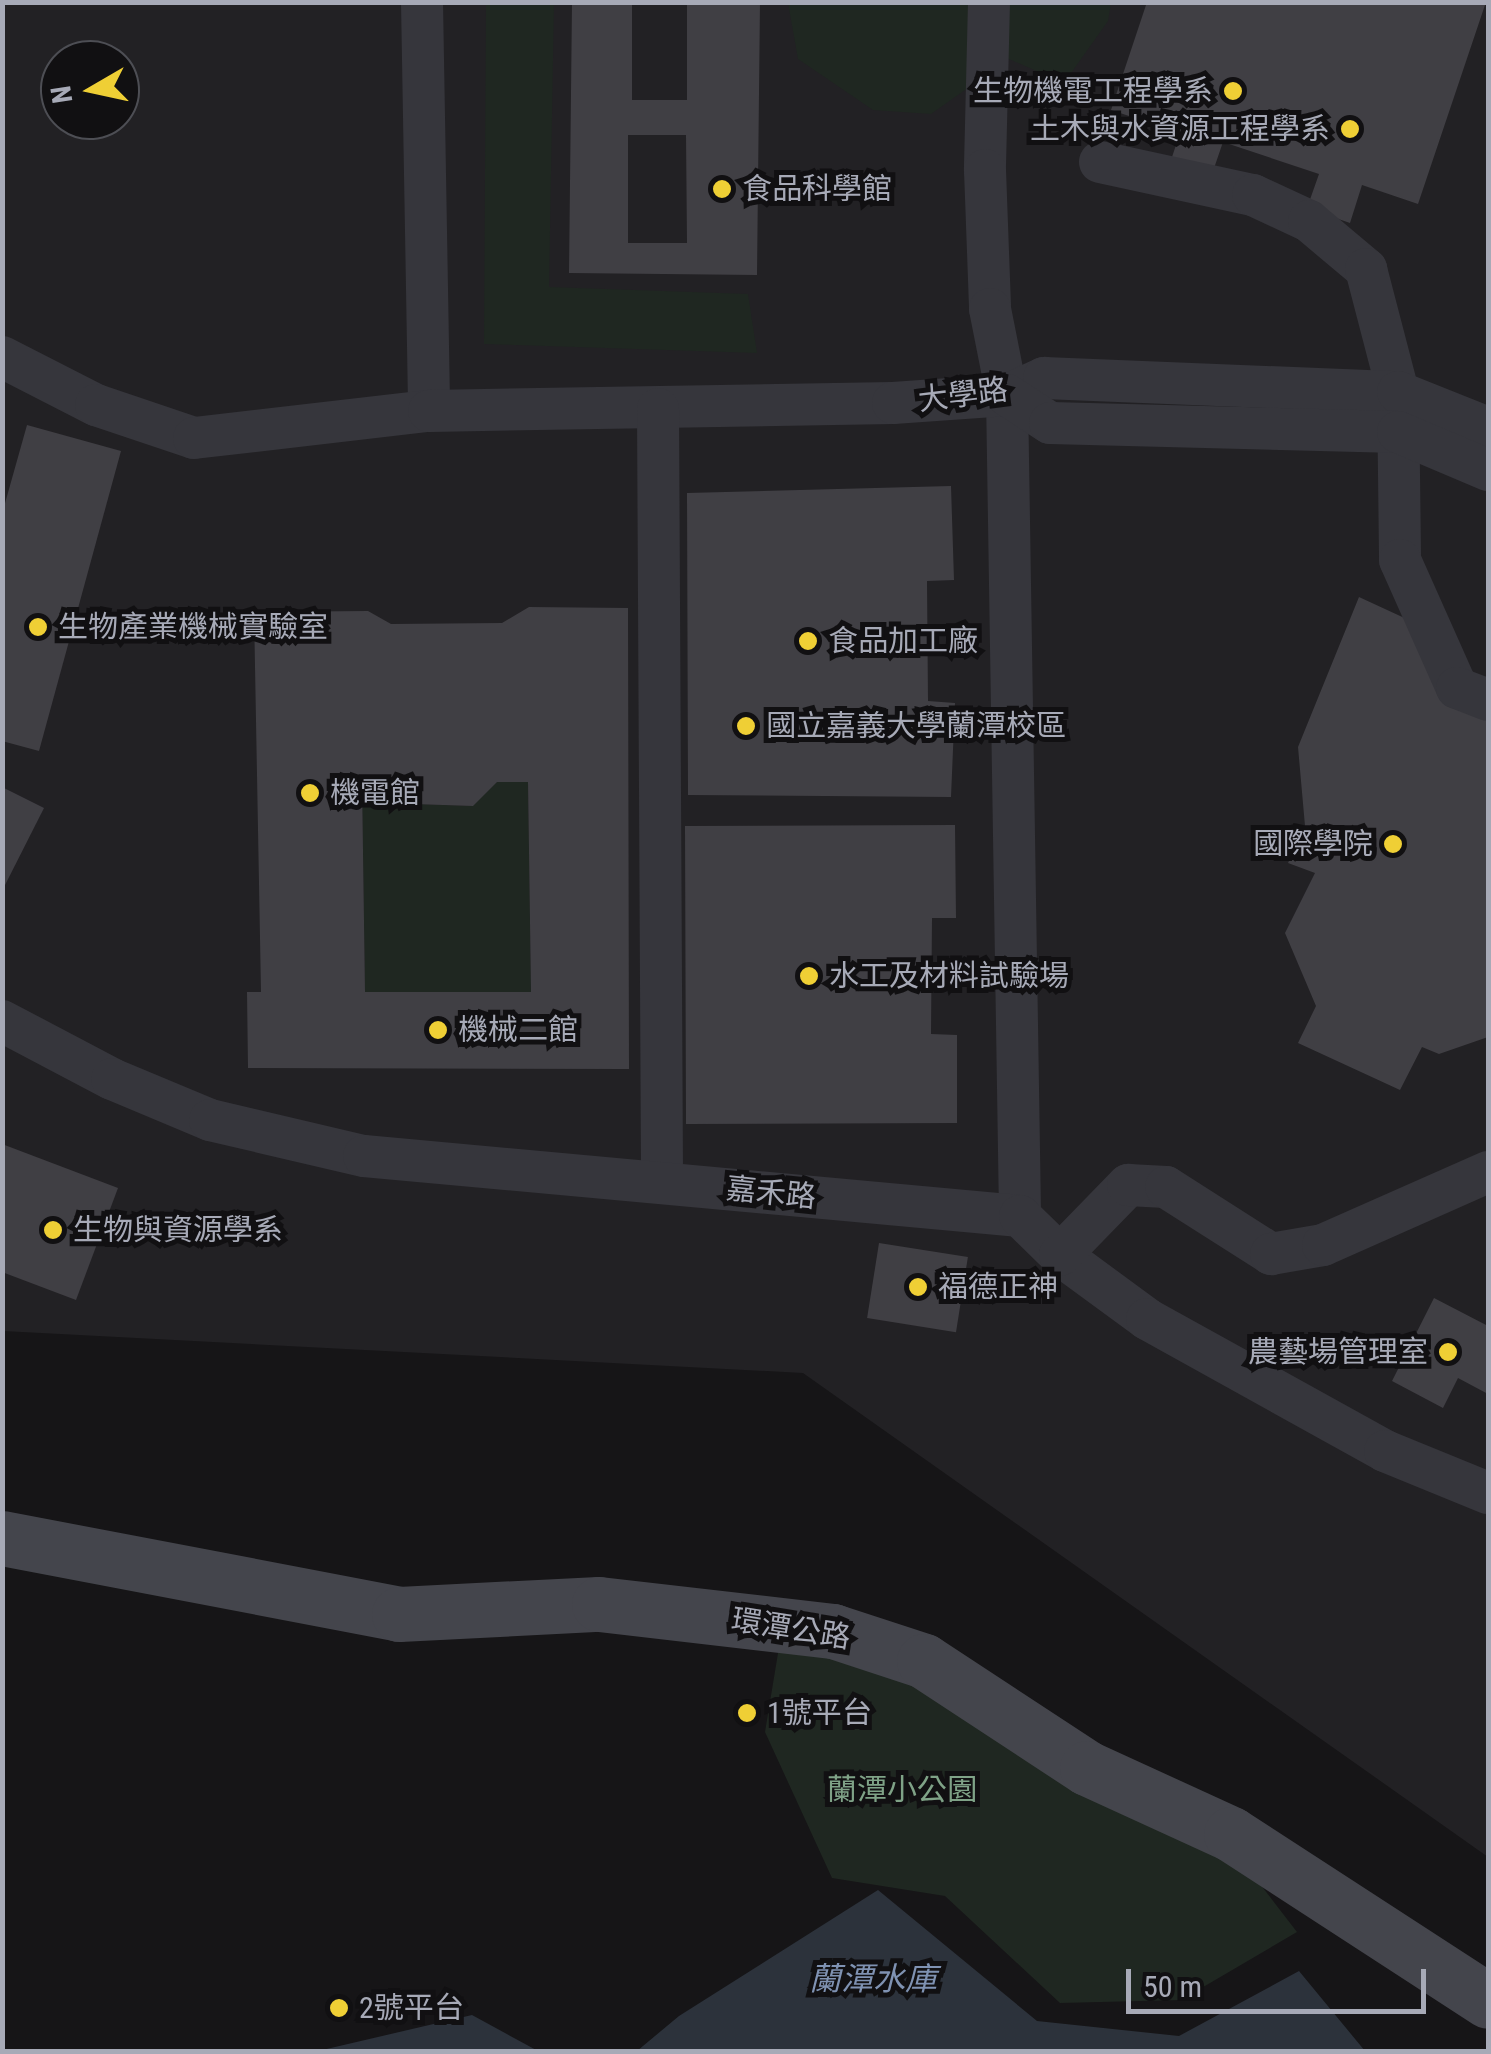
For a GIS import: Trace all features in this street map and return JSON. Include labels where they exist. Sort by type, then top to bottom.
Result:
[{"type":"street","points":[[422,2],[429,411]]},
{"type":"street","points":[[989,2],[990,310],[1007,395],[1020,1216],[1060,1255],[1147,1319],[1351,1432],[1488,1492]]},
{"type":"street","points":[[1100,162],[1253,195],[1309,221],[1366,268],[1398,412],[1400,560],[1458,688],[1488,700]]},
{"type":"street","name":"大學路","points":[[2,357],[96,405],[194,438],[429,411],[658,408],[1007,395],[1044,378],[1398,412],[1488,428]]},
{"type":"street","points":[[658,408],[662,1180]]},
{"type":"street","points":[[1398,412],[1488,470]]},
{"type":"street","name":"嘉禾路","points":[[2,1021],[112,1079],[210,1120],[364,1156],[662,1180],[1020,1216]]},
{"type":"street","points":[[1060,1255],[1128,1185],[1166,1187],[1270,1254],[1324,1245],[1488,1172]]},
{"type":"street","name":"環潭公路","points":[[2,1538],[399,1614],[598,1604],[833,1631],[924,1660],[1087,1768],[1231,1834],[1488,2000]]},
{"type":"shaded area","name":"國立嘉義大學蘭潭校區","points":[[2,3],[1488,3],[1488,1857],[803,1373],[3,1331]]},
{"type":"green space","points":[[486,3],[554,3],[549,287],[748,294],[757,353],[484,344]]},
{"type":"green space","points":[[788,3],[1111,3],[1108,21],[1064,83],[1009,59],[931,114],[873,110],[798,59]]},
{"type":"green space","points":[[362,781],[390,781],[413,804],[472,806],[497,782],[528,782],[531,992],[365,992]]},
{"type":"green space","name":"蘭潭小公園","points":[[781,1635],[910,1677],[1243,1862],[1297,1932],[1181,2000],[1060,2003],[945,1896],[832,1878],[765,1732]]},
{"type":"water","name":"蘭潭水庫","points":[[878,1890],[1037,2021],[1179,2036],[1299,1971],[1365,2051],[637,2051],[679,2016]]},
{"type":"water","points":[[472,2015],[538,2051],[318,2051]]},
{"type":"building","name":"食品科學館","points":[[572,2],[632,2],[632,100],[687,100],[687,2],[760,2],[757,275],[569,273]],"holes":[[[628,135],[686,135],[687,243],[628,243]]]},
{"type":"building","points":[[1147,2],[1486,2],[1418,204],[1362,185],[1350,223],[1307,208],[1319,174],[1223,142],[1210,180],[1169,166],[1180,133],[1111,110]]},
{"type":"building","name":"生物產業機械實驗室","points":[[27,425],[121,451],[39,751],[2,741],[2,514]]},
{"type":"building","name":"食品加工廠","points":[[951,486],[954,580],[927,581],[928,701],[955,703],[951,797],[688,795],[687,493]]},
{"type":"building","name":"國際學院","points":[[1359,597],[1411,621],[1451,704],[1488,721],[1488,1037],[1439,1054],[1422,1047],[1400,1090],[1298,1043],[1316,1006],[1285,933],[1315,873],[1288,863],[1305,826],[1298,747]]},
{"type":"building","name":"機電館","points":[[529,607],[628,608],[629,1069],[248,1068],[247,992],[261,992],[254,612],[368,611],[391,624],[502,623]],"holes":[[[362,781],[390,781],[413,804],[473,806],[497,782],[528,782],[531,992],[365,992]]]},
{"type":"building","points":[[2,787],[44,808],[2,891]]},
{"type":"building","name":"水工及材料試驗場","points":[[955,825],[956,918],[932,918],[931,1034],[957,1035],[957,1123],[686,1124],[685,826]]},
{"type":"building","name":"生物與資源學系","points":[[2,1144],[118,1188],[76,1300],[2,1272]]},
{"type":"building","name":"福德正神","points":[[879,1243],[968,1257],[956,1332],[867,1318]]},
{"type":"building","name":"農藝場管理室","points":[[1434,1298],[1488,1326],[1488,1394],[1458,1378],[1443,1408],[1392,1381]]},
{"type":"place","name":"生物機電工程學系","points":[[1233,91]]},
{"type":"place","name":"土木與水資源工程學系","points":[[1350,129]]},
{"type":"place","name":"食品科學館","points":[[722,189]]},
{"type":"place","name":"生物產業機械實驗室","points":[[38,627]]},
{"type":"place","name":"食品加工廠","points":[[808,641]]},
{"type":"place","name":"國立嘉義大學蘭潭校區","points":[[746,726]]},
{"type":"place","name":"機電館","points":[[310,793]]},
{"type":"place","name":"國際學院","points":[[1393,844]]},
{"type":"place","name":"水工及材料試驗場","points":[[809,976]]},
{"type":"place","name":"機械二館","points":[[438,1030]]},
{"type":"place","name":"生物與資源學系","points":[[53,1230]]},
{"type":"place","name":"福德正神","points":[[918,1287]]},
{"type":"place","name":"農藝場管理室","points":[[1448,1352]]},
{"type":"place","name":"1號平台","points":[[747,1713]]},
{"type":"place","name":"2號平台","points":[[339,2008]]}]
